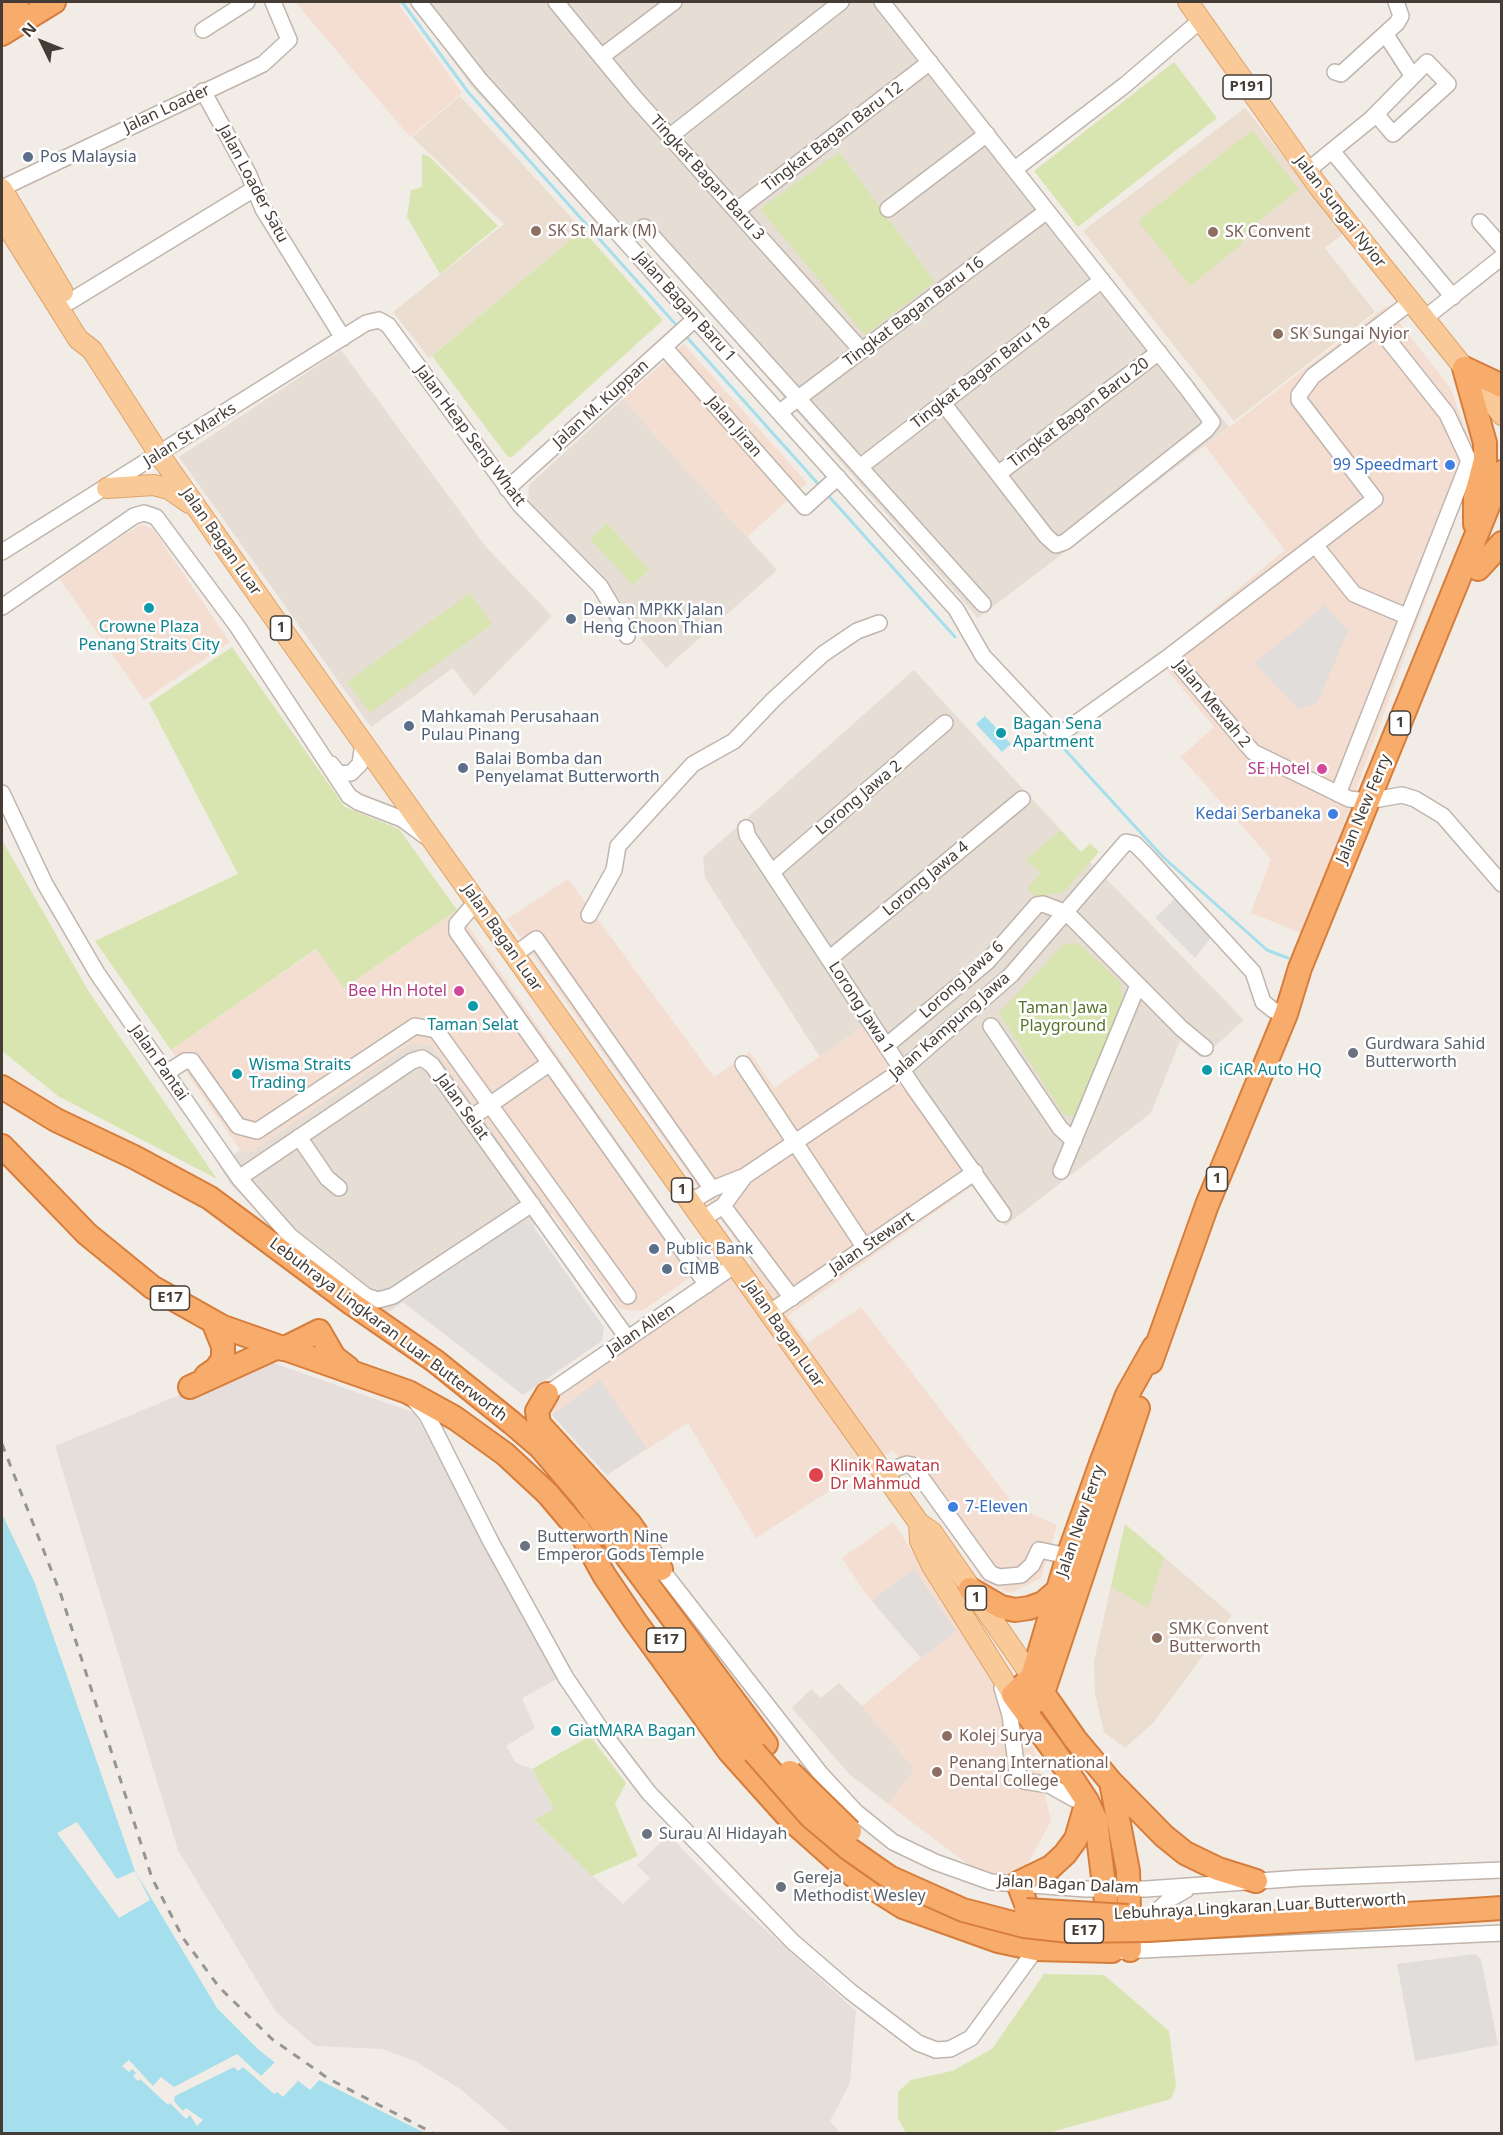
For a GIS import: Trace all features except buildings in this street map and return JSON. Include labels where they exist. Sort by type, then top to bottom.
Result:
[{"type":"highway","points":[[4,28],[17,2]]},
{"type":"highway","points":[[4,28],[54,2]]},
{"type":"highway","points":[[1464,368],[1489,382],[1502,386]]},
{"type":"highway","points":[[1464,368],[1486,451],[1474,498],[1473,562]]},
{"type":"highway","name":"Jalan New Ferry","points":[[1019,1703],[1038,1685],[1060,1642],[1141,1400],[1154,1347],[1226,1156],[1286,1014],[1304,958],[1377,799],[1473,562],[1502,472]]},
{"type":"highway","name":"Jalan New Ferry","points":[[1473,562],[1502,512]]},
{"type":"highway","points":[[1473,562],[1502,543]]},
{"type":"highway","name":"Lebuhraya Lingkaran Luar Butterworth","points":[[2,1087],[56,1120],[134,1157],[210,1198],[472,1389],[541,1448],[606,1527],[760,1748]]},
{"type":"highway","name":"Lebuhraya Lingkaran Luar Butterworth","points":[[2,1146],[114,1257],[152,1287],[214,1324],[408,1392],[455,1418],[505,1454],[548,1494],[578,1528],[760,1748],[878,1852],[918,1876],[989,1903],[1039,1913],[1138,1916],[1472,1903],[1502,1908]]},
{"type":"highway","points":[[214,1324],[223,1346],[223,1359],[216,1369],[190,1387],[281,1348]]},
{"type":"highway","name":"Jalan New Ferry","points":[[1038,1685],[1058,1591],[1068,1556],[1127,1395],[1154,1347]]},
{"type":"highway","points":[[472,1389],[515,1407],[527,1406],[547,1394]]},
{"type":"highway","points":[[547,1394],[537,1411],[539,1424],[630,1524],[661,1569]]},
{"type":"highway","points":[[541,1448],[586,1488],[661,1569]]},
{"type":"highway","points":[[578,1528],[604,1575],[722,1742],[790,1819],[854,1876],[903,1907],[998,1941],[1036,1949],[1121,1951]]},
{"type":"highway","points":[[970,1589],[1001,1607],[1015,1610],[1043,1603],[1058,1591]]},
{"type":"highway","points":[[1060,1642],[1058,1670],[1061,1695],[1075,1739]]},
{"type":"highway","points":[[1038,1685],[1075,1739],[1111,1782],[1157,1830],[1185,1853],[1218,1869],[1256,1881]]},
{"type":"highway","points":[[1019,1703],[1087,1801],[1099,1833],[1106,1890],[1121,1951]]},
{"type":"highway","points":[[1111,1782],[1128,1870],[1129,1890],[1121,1951]]},
{"type":"highway","points":[[998,1941],[1012,1938],[1022,1931],[1027,1921],[1028,1909],[1018,1883],[1050,1867],[1065,1854],[1076,1839],[1087,1801]]},
{"type":"highway","name":"Lebuhraya Lingkaran Luar Butterworth","points":[[1472,1903],[1502,1894]]},
{"type":"main road","name":"Jalan Sungai Nyior","points":[[1188,2],[1307,171],[1502,415]]},
{"type":"main road","name":"Jalan Bagan Luar","points":[[2,189],[88,334],[92,350]]},
{"type":"main road","name":"Jalan Bagan Luar","points":[[2,218],[78,339],[92,350],[200,513],[883,1473],[919,1523],[932,1532],[1038,1685]]},
{"type":"main road","points":[[107,488],[154,485],[168,489],[200,513]]},
{"type":"main road","name":"Jalan Bagan Luar","points":[[919,1523],[920,1541],[932,1566],[1019,1703]]},
{"type":"street","points":[[203,30],[247,2]]},
{"type":"street","name":"Jalan Loader","points":[[2,189],[203,91],[246,74],[269,59],[289,40],[273,2]]},
{"type":"street","name":"Jalan Bagan Baru 1","points":[[419,2],[480,80],[686,327],[780,412],[828,486],[956,609],[983,656],[1058,735],[1171,655]]},
{"type":"street","name":"Tingkat Bagan Baru 3","points":[[556,2],[669,137],[862,351]]},
{"type":"street","points":[[601,57],[674,2]]},
{"type":"street","points":[[669,137],[841,2]]},
{"type":"street","points":[[882,2],[1212,422],[1206,430],[1065,542],[1056,545],[1046,536],[943,403]]},
{"type":"street","points":[[1335,72],[1341,74],[1386,35],[1401,16],[1396,2]]},
{"type":"street","points":[[1015,169],[1125,85],[1201,20]]},
{"type":"street","points":[[1386,35],[1412,75]]},
{"type":"street","name":"Tingkat Bagan Baru 12","points":[[736,211],[930,62]]},
{"type":"street","points":[[1307,171],[1376,114],[1427,62],[1448,84],[1393,134],[1376,114]]},
{"type":"street","name":"Jalan Loader Satu","points":[[203,91],[263,209],[343,338]]},
{"type":"street","points":[[888,209],[987,134]]},
{"type":"street","points":[[1332,151],[1453,297]]},
{"type":"street","points":[[69,302],[254,189]]},
{"type":"street","name":"Tingkat Bagan Baru 16","points":[[780,412],[1047,211]]},
{"type":"street","points":[[1480,222],[1502,247]]},
{"type":"street","name":"Jalan Bagan Baru 1","points":[[644,227],[978,599],[956,609]]},
{"type":"street","points":[[1425,318],[1502,257]]},
{"type":"street","name":"Tingkat Bagan Baru 18","points":[[860,467],[1102,280]]},
{"type":"street","points":[[1171,655],[1375,499],[1299,400],[1300,390],[1313,376],[1412,301]]},
{"type":"street","name":"Jalan St Marks","points":[[2,552],[107,488],[164,461],[195,430],[366,323],[378,320]]},
{"type":"street","name":"Jalan Heap Seng Whatt","points":[[378,320],[388,325],[507,489],[600,586],[626,628],[627,636]]},
{"type":"street","name":"Jalan M. Kuppan","points":[[507,489],[686,327]]},
{"type":"street","name":"Jalan New Ferry","points":[[1338,794],[1406,616],[1469,461],[1447,414],[1378,327]]},
{"type":"street","name":"Jalan Jiran","points":[[663,347],[805,507],[828,486]]},
{"type":"street","name":"Tingkat Bagan Baru 20","points":[[998,474],[1159,352]]},
{"type":"street","points":[[2,607],[134,516],[144,513],[156,517],[237,626],[349,796],[357,802],[402,819],[435,844]]},
{"type":"street","points":[[1315,545],[1354,594],[1406,616]]},
{"type":"street","points":[[2,602],[18,595]]},
{"type":"street","points":[[589,915],[614,870],[618,846],[693,764],[734,741],[773,700],[823,654],[857,631],[879,623]]},
{"type":"street","name":"Jalan Mewah 2","points":[[1171,655],[1253,752],[1349,799],[1377,799],[1402,795],[1415,799],[1443,816],[1502,885]]},
{"type":"street","name":"Lorong Jawa 2","points":[[772,872],[942,728],[945,723]]},
{"type":"street","points":[[323,754],[339,774],[351,773],[360,764],[363,743]]},
{"type":"street","name":"Jalan Pantai","points":[[2,794],[45,884],[92,964],[238,1178],[290,1236],[366,1296],[378,1300],[393,1296],[532,1204]]},
{"type":"street","name":"Lorong Jawa 4","points":[[829,959],[1022,799]]},
{"type":"street","name":"Lorong Jawa 1","points":[[746,828],[772,872],[886,1046],[1003,1214]]},
{"type":"street","name":"Jalan Kampung Jawa","points":[[690,1202],[712,1189],[745,1176],[902,1070],[1011,975],[1126,842],[1135,844],[1146,855],[1253,972],[1263,1002],[1273,1010],[1286,1014]]},
{"type":"street","points":[[476,902],[458,922],[457,932],[707,1285]]},
{"type":"street","name":"Lorong Jawa 6","points":[[886,1046],[987,962],[1038,905],[1043,904],[1066,913]]},
{"type":"street","points":[[1066,913],[1193,1040],[1205,1048]]},
{"type":"street","points":[[514,955],[536,939],[712,1189]]},
{"type":"street","points":[[1061,1171],[1138,985]]},
{"type":"street","points":[[166,1073],[185,1061],[192,1061],[241,1128],[260,1130],[418,1025],[440,1033],[628,1296]]},
{"type":"street","points":[[991,1026],[1060,1128],[1074,1141]]},
{"type":"street","name":"Jalan Selat","points":[[238,1178],[412,1061],[422,1058],[432,1065],[471,1118],[628,1339]]},
{"type":"street","points":[[471,1118],[550,1063]]},
{"type":"street","points":[[743,1064],[865,1248]]},
{"type":"street","points":[[289,1111],[327,1178],[339,1188]]},
{"type":"street","name":"Jalan Stewart","points":[[769,1313],[975,1172]]},
{"type":"street","name":"Jalan Kampung Jawa","points":[[702,1219],[723,1206],[745,1176]]},
{"type":"street","points":[[723,1206],[792,1298]]},
{"type":"street","name":"Jalan Allen","points":[[547,1394],[735,1265]]},
{"type":"street","points":[[589,1285],[610,1271]]},
{"type":"street","points":[[408,1392],[427,1415],[491,1542],[566,1678],[607,1738],[649,1793],[793,1942],[851,1992],[918,2043],[936,2050],[950,2049],[971,2038],[1036,1949]]},
{"type":"street","points":[[883,1473],[907,1464],[912,1465],[990,1573],[999,1577],[1021,1575],[1032,1565],[1039,1550],[1068,1556]]},
{"type":"street","name":"Jalan Bagan Dalam","points":[[661,1569],[820,1773],[856,1812],[893,1842],[935,1862],[991,1882],[1106,1890],[1190,1888],[1256,1881],[1502,1870]]},
{"type":"street","points":[[996,1667],[1010,1714],[1017,1772],[1024,1781],[1048,1785],[1074,1799],[1087,1801]]},
{"type":"street","points":[[1169,1950],[1154,1925],[1155,1915],[1170,1899],[1190,1888]]},
{"type":"street","points":[[1121,1951],[1502,1933]]},
{"type":"shaded area","points":[[295,2],[404,2],[399,5],[462,93],[410,137]]},
{"type":"shaded area","points":[[411,2],[892,2],[1229,427],[978,618],[641,235],[620,248],[471,86]]},
{"type":"shaded area","name":"SK St Mark (M)","points":[[460,96],[580,227],[572,234],[575,237],[429,358],[393,312],[504,224],[412,137]]},
{"type":"shaded area","name":"SK Convent","points":[[1245,108],[1344,233],[1325,248],[1375,312],[1234,421],[1083,231]]},
{"type":"shaded area","points":[[1386,306],[1450,387],[1477,460],[1303,934],[1251,913],[1271,859],[1181,757],[1214,727],[1156,657],[1285,550],[1205,446]]},
{"type":"shaded area","points":[[684,344],[807,483],[747,537],[623,399]]},
{"type":"shaded area","points":[[341,350],[486,547],[552,616],[474,696],[453,668],[371,727],[179,457]]},
{"type":"shaded area","points":[[623,399],[777,570],[666,668],[640,638],[644,635],[601,574],[528,501],[529,485]]},
{"type":"shaded area","points":[[141,524],[153,529],[230,642],[144,700],[59,578]]},
{"type":"shaded area","points":[[1325,605],[1348,631],[1317,703],[1298,709],[1255,663]]},
{"type":"shaded area","points":[[914,670],[1092,864],[1244,1020],[1202,1058],[1180,1041],[1151,1113],[1005,1226],[862,1027],[820,1057],[705,878],[703,857]]},
{"type":"shaded area","points":[[568,879],[714,1077],[750,1052],[774,1088],[862,1027],[975,1184],[788,1316],[808,1343],[861,1307],[1015,1506],[1057,1525],[1041,1578],[1011,1593],[985,1583],[893,1450],[756,1538],[688,1423],[607,1475],[552,1415],[556,1399],[752,1263],[507,919]]},
{"type":"shaded area","points":[[1179,895],[1214,934],[1195,958],[1155,918]]},
{"type":"shaded area","points":[[457,910],[705,1267],[642,1311],[620,1309],[432,1046],[411,1043],[249,1153],[240,1150],[171,1050],[317,949],[344,988]]},
{"type":"shaded area","name":"Taman Selat","points":[[411,1043],[432,1046],[552,1214],[533,1226],[517,1224],[384,1315],[277,1231],[231,1185],[219,1166],[240,1150],[249,1153]]},
{"type":"shaded area","points":[[517,1224],[533,1226],[604,1327],[602,1341],[523,1395],[403,1302]]},
{"type":"shaded area","points":[[265,1360],[415,1413],[557,1679],[522,1698],[535,1728],[506,1746],[516,1763],[532,1769],[554,1809],[534,1821],[623,1904],[650,1878],[637,1865],[669,1835],[728,1896],[856,2011],[850,2083],[830,2121],[840,2133],[512,2133],[459,2088],[415,2061],[382,2049],[315,2046],[276,2012],[178,1850],[55,1446]]},
{"type":"shaded area","points":[[600,1380],[646,1448],[607,1475],[552,1415]]},
{"type":"shaded area","points":[[893,1522],[971,1641],[1034,1748],[1051,1821],[1022,1874],[986,1878],[888,1804],[915,1769],[862,1706],[921,1658],[868,1597],[842,1558]]},
{"type":"shaded area","name":"SMK Convent Butterworth","points":[[1125,1524],[1232,1615],[1155,1721],[1125,1748],[1104,1732],[1095,1694],[1094,1661]]},
{"type":"shaded area","points":[[914,1569],[956,1631],[921,1658],[872,1601]]},
{"type":"shaded area","points":[[839,1683],[862,1706],[915,1769],[888,1804],[849,1774],[792,1708],[811,1689],[821,1698]]},
{"type":"shaded area","points":[[1475,1954],[1481,1959],[1498,2045],[1415,2061],[1397,1964]]},
{"type":"green space","points":[[1174,62],[1217,118],[1078,227],[1034,171]]},
{"type":"green space","points":[[1252,130],[1299,189],[1239,237],[1243,243],[1190,286],[1138,221]]},
{"type":"green space","points":[[839,152],[935,282],[865,335],[760,209]]},
{"type":"green space","points":[[422,154],[430,157],[498,226],[440,274],[407,217],[411,190],[422,187]]},
{"type":"green space","points":[[580,227],[663,320],[512,457],[508,457],[432,356],[574,237],[572,234]]},
{"type":"green space","points":[[607,523],[649,570],[633,585],[590,539]]},
{"type":"green space","points":[[470,593],[492,624],[370,713],[347,682]]},
{"type":"green space","points":[[232,647],[345,807],[399,829],[457,910],[344,988],[316,949],[171,1050],[95,941],[238,874],[149,703]]},
{"type":"green space","points":[[1060,830],[1081,852],[1090,844],[1099,852],[1063,893],[1035,896],[1027,888],[1041,873],[1026,860]]},
{"type":"green space","points":[[2,840],[89,992],[217,1179],[58,1096],[2,1051]]},
{"type":"green space","name":"Taman Jawa Playground","points":[[1079,943],[1120,982],[1123,998],[1076,1117],[1063,1114],[999,1013],[1064,944]]},
{"type":"green space","points":[[1125,1524],[1164,1557],[1148,1608],[1111,1587]]},
{"type":"green space","points":[[590,1736],[626,1783],[615,1804],[638,1856],[592,1876],[534,1820],[554,1809],[532,1769]]},
{"type":"green space","points":[[1044,1974],[1104,1975],[1169,2031],[1176,2086],[1171,2099],[1048,2133],[906,2133],[898,2118],[898,2092],[911,2080],[952,2071],[992,2049]]},
{"type":"water","points":[[985,716],[1011,744],[1002,752],[976,724]]},
{"type":"water","points":[[2,1514],[34,1581],[135,1871],[217,2008],[259,2050],[310,2090],[319,2080],[425,2133],[2,2133]]},
{"type":"pier","points":[[77,1822],[117,1879],[135,1871],[150,1900],[119,1918],[57,1833]]},
{"type":"pier","points":[[237,2054],[261,2076],[276,2061],[298,2081],[283,2097],[277,2092],[274,2094],[243,2067],[238,2071],[234,2067],[175,2096],[174,2101],[183,2111],[186,2108],[203,2120],[197,2126],[190,2115],[186,2119],[140,2079],[138,2081],[133,2076],[136,2073],[132,2069],[129,2072],[122,2066],[129,2060],[153,2086],[161,2077],[174,2087]]},
{"type":"waterway","points":[[402,2],[468,92],[678,327]]},
{"type":"waterway","points":[[684,334],[820,486]]},
{"type":"waterway","points":[[826,493],[955,637]]},
{"type":"waterway","points":[[1057,741],[1163,857],[1267,950],[1288,958]]},
{"type":"railway","points":[[2,1444],[61,1595],[152,1878],[183,1938],[219,1987],[272,2039],[329,2079],[435,2134]]},
{"type":"place","name":"Pos Malaysia","points":[[28,157]]},
{"type":"place","name":"SK St Mark (M)","points":[[536,231]]},
{"type":"place","name":"SK Convent","points":[[1213,232]]},
{"type":"place","name":"SK Sungai Nyior","points":[[1278,334]]},
{"type":"place","name":"99 Speedmart","points":[[1450,465]]},
{"type":"place","name":"Crowne Plaza Penang Straits City","points":[[149,608]]},
{"type":"place","name":"Dewan MPKK Jalan Heng Choon Thian","points":[[571,619]]},
{"type":"place","name":"Mahkamah Perusahaan Pulau Pinang","points":[[409,726]]},
{"type":"place","name":"Bagan Sena Apartment","points":[[1001,733]]},
{"type":"place","name":"Balai Bomba dan Penyelamat Butterworth","points":[[463,768]]},
{"type":"place","name":"SE Hotel","points":[[1322,769]]},
{"type":"place","name":"Kedai Serbaneka","points":[[1333,814]]},
{"type":"place","name":"Bee Hn Hotel","points":[[459,991]]},
{"type":"place","name":"Taman Selat","points":[[473,1006]]},
{"type":"place","name":"Gurdwara Sahid Butterworth","points":[[1353,1053]]},
{"type":"place","name":"iCAR Auto HQ","points":[[1207,1070]]},
{"type":"place","name":"Wisma Straits Trading","points":[[237,1074]]},
{"type":"place","name":"Public Bank","points":[[654,1249]]},
{"type":"place","name":"CIMB","points":[[667,1269]]},
{"type":"place","name":"Klinik Rawatan Dr Mahmud","points":[[816,1475]]},
{"type":"place","name":"7-Eleven","points":[[953,1507]]},
{"type":"place","name":"Butterworth Nine Emperor Gods Temple","points":[[525,1546]]},
{"type":"place","name":"SMK Convent Butterworth","points":[[1157,1638]]},
{"type":"place","name":"GiatMARA Bagan","points":[[556,1731]]},
{"type":"place","name":"Kolej Surya","points":[[947,1736]]},
{"type":"place","name":"Penang International Dental College","points":[[937,1772]]},
{"type":"place","name":"Surau Al Hidayah","points":[[647,1834]]},
{"type":"place","name":"Gereja Methodist Wesley","points":[[781,1887]]}]
